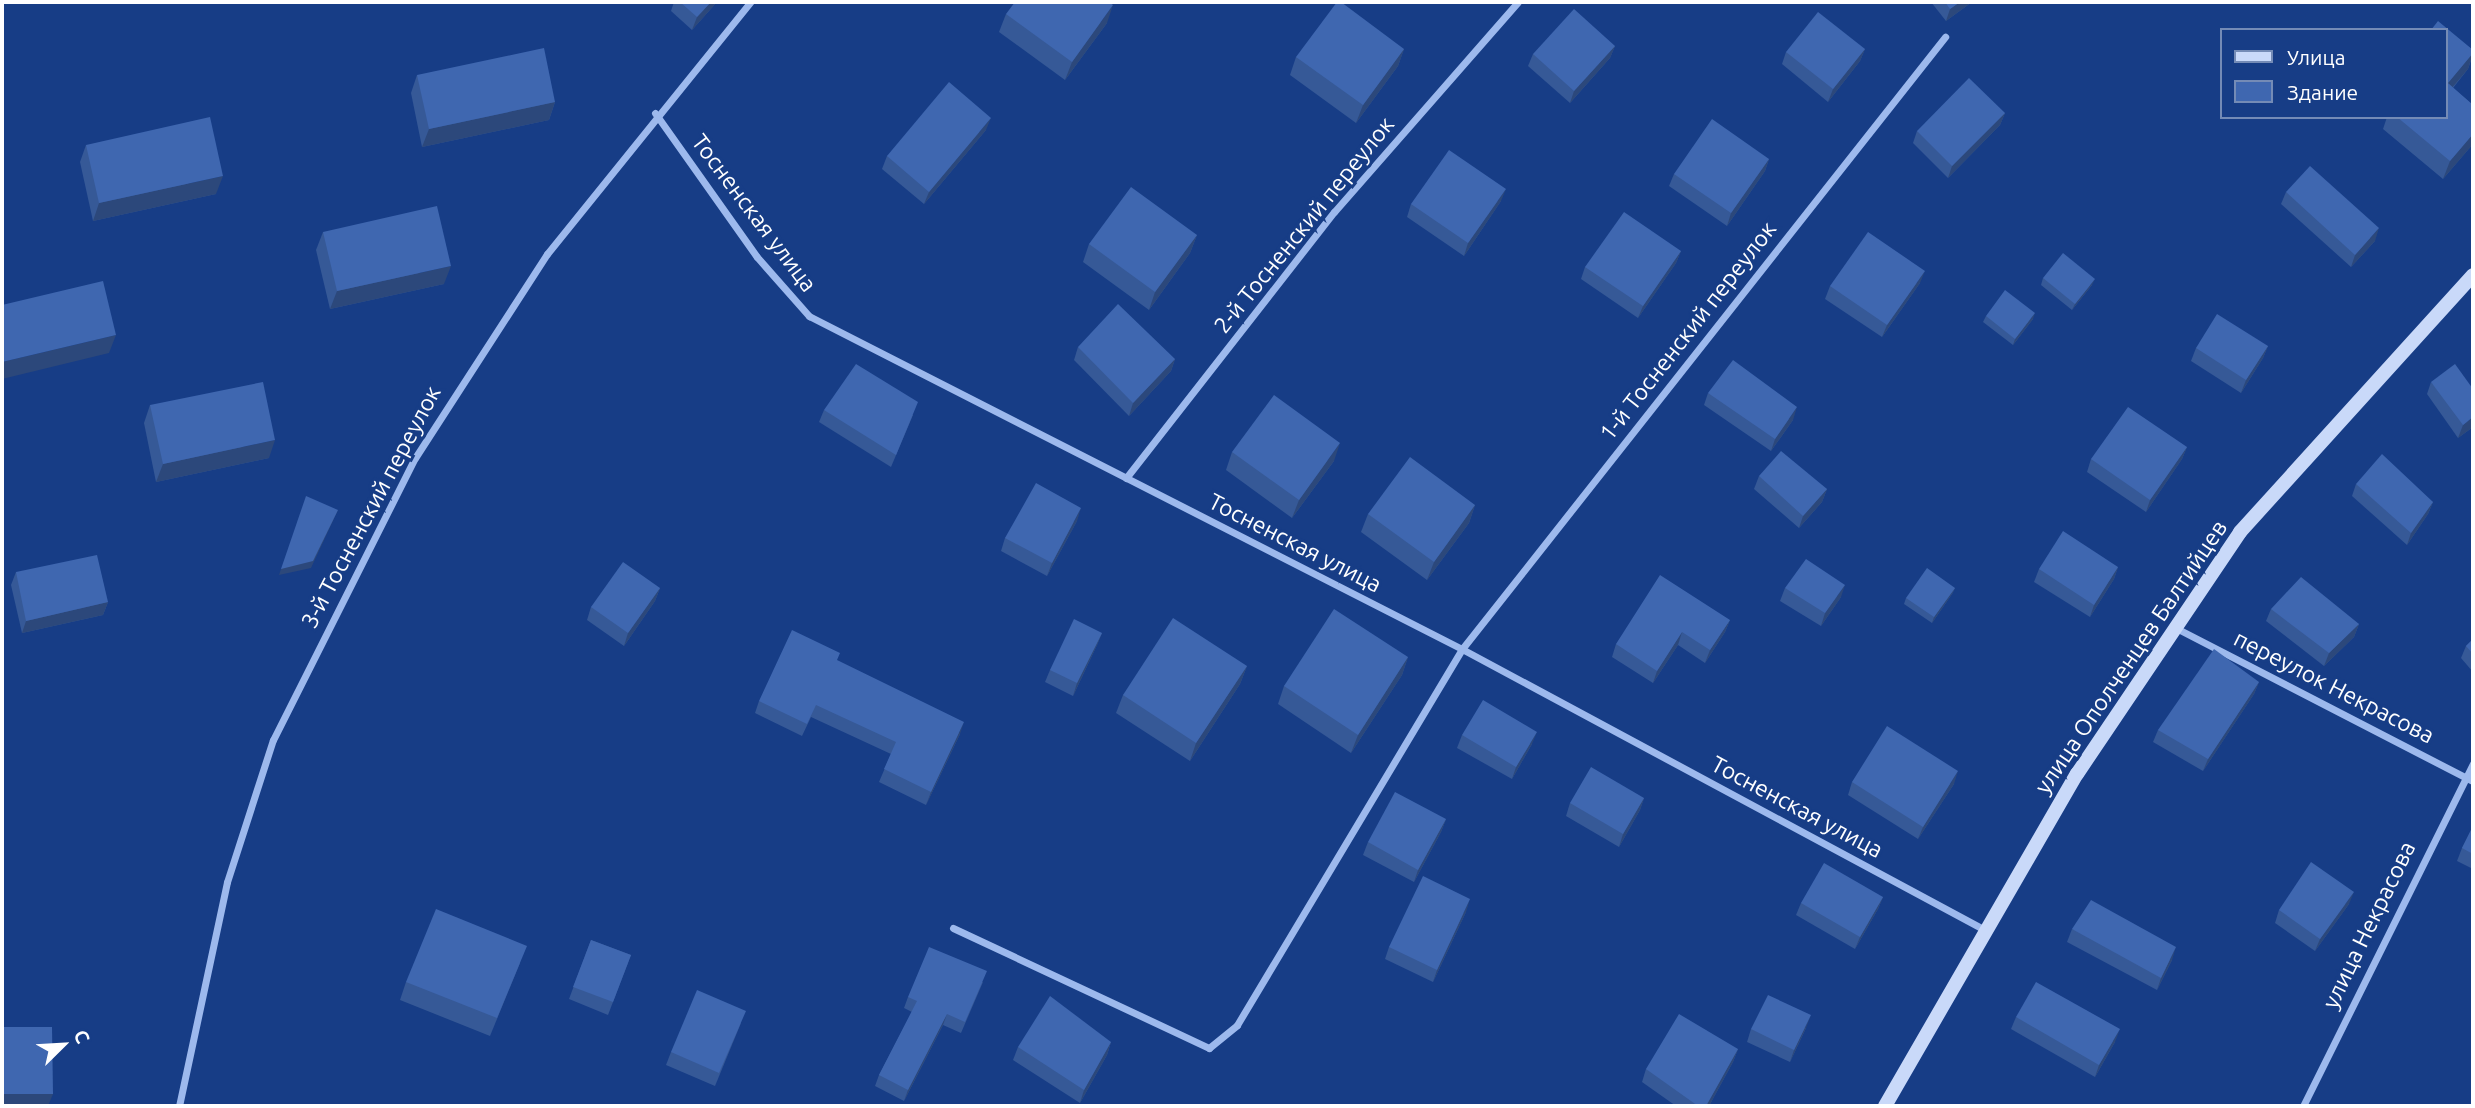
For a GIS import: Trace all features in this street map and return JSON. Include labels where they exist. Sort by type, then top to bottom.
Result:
[{"type":"main road","name":"улица Ополченцев Балтийцев","points":[[1885,1106],[2077,774],[2240,532],[2473,275]]},
{"type":"street","name":"3-й Тосненский переулок","points":[[179,1106],[227,882],[273,740],[415,458],[475,356],[655,113],[750,2]]},
{"type":"street","name":"2-й Тосненский переулок","points":[[1126,478],[1334,212],[1518,2]]},
{"type":"street","name":"1-й Тосненский переулок","points":[[953,928],[1209,1048],[1237,1025],[1462,649],[1945,37]]},
{"type":"street","name":"Тосненская улица","points":[[655,113],[809,316],[1462,649],[1985,930]]},
{"type":"street","name":"переулок Некрасова","points":[[2176,628],[2473,781]]},
{"type":"street","name":"улица Некрасова","points":[[2304,1106],[2463,775],[2473,764]]},
{"type":"building","points":[[680,2],[711,2],[697,17]]},
{"type":"building","points":[[1015,2],[1109,2],[1113,5],[1072,62],[1006,14]]},
{"type":"building","points":[[1337,2],[1341,2],[1404,49],[1363,105],[1296,57]]},
{"type":"building","points":[[1945,2],[1960,2],[1950,9]]},
{"type":"building","points":[[1574,9],[1615,46],[1574,91],[1533,54]]},
{"type":"building","points":[[1818,12],[1865,49],[1833,89],[1786,52]]},
{"type":"building","points":[[2438,21],[2446,28],[2433,28]]},
{"type":"building","points":[[2447,28],[2473,50],[2448,83],[2473,105],[2473,134],[2450,161],[2399,119],[2447,119]]},
{"type":"building","points":[[544,48],[555,102],[429,129],[417,75]]},
{"type":"building","points":[[1969,78],[2005,113],[1952,166],[1917,131]]},
{"type":"building","points":[[949,82],[991,118],[929,192],[887,156]]},
{"type":"building","points":[[210,117],[223,176],[99,203],[86,145]]},
{"type":"building","points":[[1712,119],[1769,159],[1731,213],[1674,174]]},
{"type":"building","points":[[1449,150],[1506,189],[1468,243],[1411,204]]},
{"type":"building","points":[[2310,166],[2379,228],[2355,255],[2286,192]]},
{"type":"building","points":[[1131,187],[1197,235],[1155,292],[1089,244]]},
{"type":"building","points":[[437,206],[451,266],[337,291],[323,232]]},
{"type":"building","points":[[1624,212],[1681,251],[1643,306],[1585,267]]},
{"type":"building","points":[[1868,232],[1925,271],[1887,325],[1830,286]]},
{"type":"building","points":[[2063,253],[2095,279],[2075,304],[2043,278]]},
{"type":"building","points":[[103,281],[116,335],[2,362],[2,305]]},
{"type":"building","points":[[2005,290],[2035,313],[2015,339],[1986,316]]},
{"type":"building","points":[[1118,304],[1175,359],[1133,403],[1078,347]]},
{"type":"building","points":[[2217,314],[2268,346],[2246,380],[2196,348]]},
{"type":"building","points":[[1733,360],[1797,407],[1775,439],[1708,393]]},
{"type":"building","points":[[856,364],[918,402],[896,455],[824,410]]},
{"type":"building","points":[[2455,364],[2473,389],[2473,417],[2463,425],[2431,382]]},
{"type":"building","points":[[263,382],[275,440],[163,464],[150,405]]},
{"type":"building","points":[[1274,395],[1340,443],[1299,500],[1232,452]]},
{"type":"building","points":[[2128,407],[2187,447],[2150,500],[2091,459]]},
{"type":"building","points":[[1781,451],[1827,489],[1803,516],[1759,476]]},
{"type":"building","points":[[2382,454],[2433,502],[2411,533],[2356,484]]},
{"type":"building","points":[[1410,457],[1475,505],[1434,562],[1368,514]]},
{"type":"building","points":[[1036,483],[1081,508],[1052,563],[1005,538]]},
{"type":"building","points":[[306,496],[338,510],[313,561],[281,569]]},
{"type":"building","points":[[2063,531],[2118,567],[2094,605],[2039,569]]},
{"type":"building","points":[[97,555],[108,602],[26,621],[16,572]]},
{"type":"building","points":[[1806,559],[1845,585],[1825,613],[1785,588]]},
{"type":"building","points":[[623,562],[660,588],[628,633],[591,607]]},
{"type":"building","points":[[1927,568],[1955,588],[1934,617],[1906,598]]},
{"type":"building","points":[[1660,575],[1730,620],[1710,650],[1682,632],[1657,671],[1616,644]]},
{"type":"building","points":[[2301,577],[2359,624],[2329,653],[2271,609]]},
{"type":"building","points":[[1334,609],[1408,657],[1358,735],[1284,686]]},
{"type":"building","points":[[1173,618],[1247,666],[1196,743],[1123,695]]},
{"type":"building","points":[[1074,619],[1102,633],[1077,683],[1050,670]]},
{"type":"building","points":[[792,630],[840,653],[837,660],[964,722],[931,792],[884,769],[896,742],[816,705],[807,724],[759,701]]},
{"type":"building","points":[[2473,639],[2473,654],[2466,646]]},
{"type":"building","points":[[2214,649],[2259,682],[2208,759],[2158,730]]},
{"type":"building","points":[[1483,700],[1537,732],[1516,767],[1462,735]]},
{"type":"building","points":[[1887,726],[1958,771],[1923,827],[1852,782]]},
{"type":"building","points":[[1591,767],[1644,798],[1623,834],[1570,803]]},
{"type":"building","points":[[1395,792],[1446,819],[1418,870],[1368,842]]},
{"type":"building","points":[[2473,826],[2473,854],[2462,848]]},
{"type":"building","points":[[2311,862],[2354,892],[2320,939],[2279,910]]},
{"type":"building","points":[[1824,863],[1883,897],[1860,937],[1801,903]]},
{"type":"building","points":[[1423,876],[1470,899],[1437,970],[1389,947]]},
{"type":"building","points":[[2091,900],[2176,947],[2161,978],[2072,929]]},
{"type":"building","points":[[436,909],[527,946],[497,1018],[406,982]]},
{"type":"building","points":[[591,940],[631,955],[613,1002],[573,987]]},
{"type":"building","points":[[929,947],[987,971],[965,1022],[947,1014],[908,1090],[879,1075],[917,1001],[908,997]]},
{"type":"building","points":[[2036,982],[2120,1029],[2099,1065],[2016,1017]]},
{"type":"building","points":[[697,990],[746,1011],[719,1073],[671,1052]]},
{"type":"building","points":[[1768,995],[1811,1015],[1794,1050],[1751,1029]]},
{"type":"building","points":[[1050,996],[1111,1042],[1084,1090],[1018,1047]]},
{"type":"building","points":[[1679,1014],[1738,1049],[1706,1106],[1698,1106],[1646,1069]]},
{"type":"building","points":[[2,1027],[52,1027],[53,1094],[2,1094]]}]
